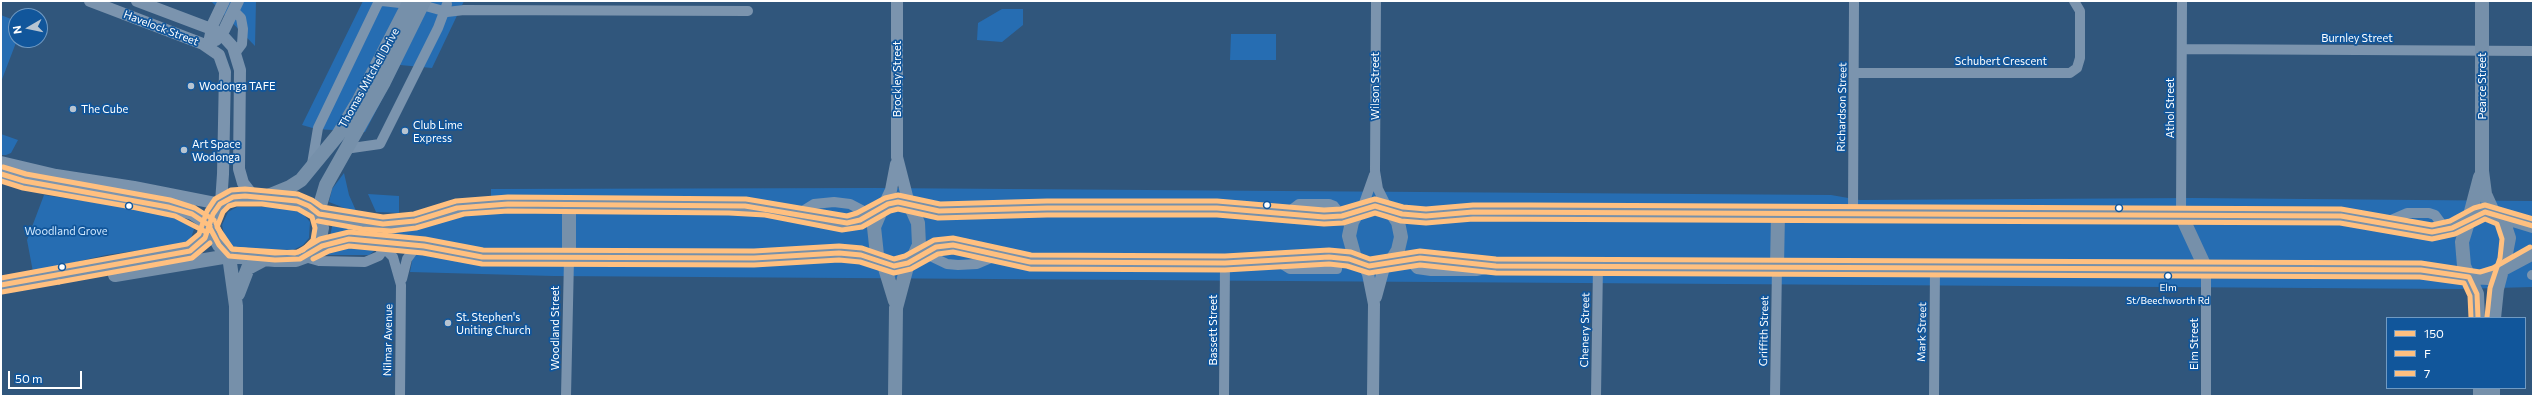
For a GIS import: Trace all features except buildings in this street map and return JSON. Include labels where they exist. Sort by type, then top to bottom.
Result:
[{"type":"main road","name":"Pearce Street","points":[[2482,1],[2482,171],[2486,198],[2496,215]]},
{"type":"main road","name":"Thomas Mitchell Drive","points":[[318,213],[326,185],[384,82],[416,3]]},
{"type":"main road","name":"Thomas Mitchell Drive","points":[[257,196],[290,187],[309,171],[345,125],[416,3]]},
{"type":"main road","name":"Pearce Street","points":[[2469,219],[2482,171]]},
{"type":"main road","points":[[1,285],[187,252],[203,242],[210,227],[213,214],[220,204],[233,197],[257,196],[300,202],[318,213],[363,222],[391,224],[415,221],[463,207],[569,204],[745,206],[798,214],[842,223],[856,221],[894,202],[939,211],[1047,208],[1217,208],[1324,217],[1342,216],[1375,206],[1389,210],[1430,216],[1481,212],[2341,216],[2384,223],[2422,232],[2446,230],[2482,213],[2496,215],[2533,226]]},
{"type":"main road","points":[[569,204],[569,259]]},
{"type":"main road","points":[[896,308],[918,248],[918,223],[910,204]]},
{"type":"main road","points":[[879,210],[874,231],[875,247],[891,280],[896,308],[895,396]]},
{"type":"main road","points":[[1361,210],[1352,222],[1349,236],[1353,254],[1363,265]]},
{"type":"main road","points":[[1386,263],[1396,253],[1401,237],[1398,222],[1389,210]]},
{"type":"main road","points":[[308,255],[319,243],[322,234],[318,213]]},
{"type":"main road","points":[[1777,266],[1778,214]]},
{"type":"main road","points":[[2181,215],[2206,269]]},
{"type":"main road","points":[[2494,317],[2497,289],[2509,248],[2509,233],[2505,223],[2496,215]]},
{"type":"main road","points":[[2469,219],[2461,248],[2462,261],[2477,294],[2478,317]]},
{"type":"main road","points":[[210,227],[216,241],[229,256],[236,306],[236,396]]},
{"type":"main road","points":[[1,294],[229,256],[263,260],[292,260],[308,255],[322,246],[344,240],[417,245],[482,257],[569,259],[754,258],[839,253],[861,255],[882,263],[897,266],[936,247],[953,245],[1030,262],[1225,263],[1279,262],[1339,258],[1363,265],[1386,263],[1404,259],[1427,258],[1496,266],[1598,265],[2421,270],[2488,278],[2533,253]]},
{"type":"main road","points":[[236,306],[246,271],[253,264],[263,260]]},
{"type":"street","name":"Havelock Street","points":[[90,1],[209,47]]},
{"type":"street","name":"Havelock Street","points":[[137,1],[216,32],[236,52],[240,75],[239,151],[241,176],[257,196]]},
{"type":"street","points":[[8,173],[220,204],[224,167],[225,72],[221,59],[209,47],[216,32],[224,1]]},
{"type":"street","points":[[381,1],[444,6],[464,10],[748,11]]},
{"type":"street","name":"Thomas Mitchell Drive","points":[[309,171],[315,153],[318,128],[381,1]]},
{"type":"street","name":"Brockley Street","points":[[879,210],[891,190],[897,157],[897,1]]},
{"type":"street","name":"Wilson Street","points":[[1376,1],[1375,171],[1378,189],[1389,210]]},
{"type":"street","name":"Richardson Street","points":[[1853,213],[1855,73],[1854,1]]},
{"type":"street","name":"Schubert Crescent","points":[[1855,73],[2070,73],[2077,68],[2080,58],[2080,12],[2074,1]]},
{"type":"street","name":"Athol Street","points":[[2181,215],[2182,1]]},
{"type":"street","points":[[216,32],[236,6],[241,18],[243,29],[242,44],[236,52]]},
{"type":"street","points":[[345,149],[380,144],[444,6]]},
{"type":"street","name":"Burnley Street","points":[[2182,49],[2533,51]]},
{"type":"street","points":[[224,167],[239,151]]},
{"type":"street","name":"Brockley Street","points":[[897,157],[910,204]]},
{"type":"street","points":[[1,162],[8,173],[168,206],[192,214],[210,227]]},
{"type":"street","name":"Wilson Street","points":[[1361,210],[1370,193],[1375,171]]},
{"type":"street","points":[[798,214],[814,204],[834,202],[879,210]]},
{"type":"street","points":[[2384,223],[2407,213],[2429,213],[2435,215],[2446,230]]},
{"type":"street","points":[[308,255],[319,261],[362,262],[376,258],[383,243]]},
{"type":"street","name":"Nilmar Avenue","points":[[383,243],[396,264],[401,285]]},
{"type":"street","name":"Nilmar Avenue","points":[[400,396],[401,285],[406,262],[417,245]]},
{"type":"street","points":[[914,259],[958,265],[977,264],[998,255]]},
{"type":"street","name":"Woodland Street","points":[[566,396],[569,259]]},
{"type":"street","name":"Bassett Street","points":[[1224,396],[1225,263]]},
{"type":"street","points":[[1374,304],[1386,263]]},
{"type":"street","points":[[1363,265],[1368,274],[1374,304],[1373,396]]},
{"type":"street","name":"Chenery Street","points":[[1596,396],[1598,265]]},
{"type":"street","name":"Griffith Street","points":[[1776,396],[1777,266]]},
{"type":"street","name":"Mark Street","points":[[1934,396],[1935,268]]},
{"type":"street","name":"Elm Street","points":[[2206,269],[2206,396]]},
{"type":"green space","points":[[211,1],[256,1],[255,46]]},
{"type":"green space","points":[[363,1],[464,1],[432,68],[400,65],[365,132],[316,129],[302,125]]},
{"type":"green space","points":[[1002,9],[1023,9],[1023,25],[1002,42],[977,40],[978,23]]},
{"type":"green space","points":[[1,15],[8,18],[8,48],[14,48],[1,82]]},
{"type":"green space","points":[[1231,34],[1276,34],[1276,60],[1230,60]]},
{"type":"green space","points":[[1,134],[18,140],[11,153],[6,155],[1,155]]},
{"type":"green space","points":[[344,173],[349,195],[357,213],[329,202],[332,189]]},
{"type":"green space","points":[[875,188],[1831,195],[1860,200],[2193,198],[2533,201],[2533,287],[2459,289],[553,276],[410,272],[416,239],[330,237],[333,221],[447,215],[491,210],[491,189]]},
{"type":"green space","points":[[368,194],[399,196],[399,213],[376,212]]},
{"type":"green space","name":"Woodland Grove","points":[[44,195],[167,213],[191,222],[194,229],[191,238],[184,244],[106,255],[33,272],[27,240]]},
{"type":"green space","points":[[237,207],[291,207],[300,210],[310,222],[309,238],[303,245],[293,250],[235,248],[225,239],[222,225],[228,212]]},
{"type":"green space","points":[[349,246],[378,248],[369,255],[321,255],[333,249]]},
{"type":"transit line","name":"7","points":[[3,167],[26,174],[170,200],[195,208],[214,220]]},
{"type":"transit line","name":"150","points":[[1,174],[24,181],[168,207],[192,214],[210,226]]},
{"type":"transit line","points":[[1,181],[23,188],[132,207]]},
{"type":"transit line","name":"7","points":[[1,278],[187,244],[199,234],[207,211],[215,199],[231,190],[245,189],[298,194],[312,200],[322,207],[383,217],[414,214],[456,201],[508,197],[746,199],[847,216],[857,213],[885,198],[898,195],[940,204],[1047,201],[1217,201],[1324,210],[1341,209],[1375,199],[1403,207],[1426,209],[1473,205],[2341,209],[2432,225],[2450,221],[2474,208],[2485,205],[2533,219]]},
{"type":"transit line","name":"150","points":[[1,285],[190,251],[205,238],[213,214],[220,204],[233,197],[245,196],[297,201],[309,206],[319,214],[383,224],[415,221],[457,208],[508,204],[745,206],[847,223],[860,220],[888,204],[898,202],[939,211],[1047,208],[1217,208],[1324,217],[1342,216],[1375,206],[1402,214],[1426,216],[1473,212],[2341,216],[2432,232],[2452,228],[2485,212],[2533,226]]},
{"type":"transit line","name":"F","points":[[236,204],[262,204],[298,209],[312,217],[315,228],[313,240],[303,250],[295,253],[232,249],[217,227],[223,212],[229,206],[236,204]]},
{"type":"transit line","name":"F","points":[[132,207],[175,216],[206,232]]},
{"type":"transit line","name":"F","points":[[318,221],[362,229],[391,231],[416,228],[464,214],[508,211],[729,213],[765,215],[842,230],[862,227],[890,211],[898,209],[938,218],[1047,215],[1217,215],[1324,224],[1343,223],[1375,213],[1401,221],[1426,223],[1473,219],[2340,223],[2432,239],[2455,234],[2485,219],[2497,224],[2502,239],[2500,258],[2490,288],[2487,317]]},
{"type":"transit line","name":"7","points":[[216,223],[222,237],[232,249],[275,253],[298,252],[320,239],[349,232],[425,239],[483,250],[754,251],[839,246],[862,248],[894,259],[905,256],[934,240],[953,238],[1031,255],[1225,256],[1329,250],[1351,252],[1370,259],[1420,251],[1496,259],[2421,263],[2480,272],[2493,268],[2530,247]]},
{"type":"transit line","name":"150","points":[[210,228],[219,245],[229,256],[275,260],[300,259],[322,246],[349,239],[424,246],[482,257],[754,258],[839,253],[861,255],[894,266],[908,263],[936,247],[953,245],[1030,262],[1225,263],[1329,257],[1349,259],[1369,266],[1420,258],[1496,266],[2421,270],[2469,277],[2477,294],[2478,317]]},
{"type":"transit line","name":"F","points":[[59,282],[192,258],[210,243]]},
{"type":"transit line","name":"F","points":[[313,259],[329,251],[349,246],[423,253],[482,264],[754,265],[839,260],[860,262],[894,273],[911,269],[938,254],[953,252],[1030,269],[1225,270],[1329,264],[1347,266],[1369,273],[1420,265],[1496,273],[2420,277],[2464,283],[2470,296],[2471,317]]},
{"type":"transit line","points":[[2,292],[59,282]]},
{"type":"place","name":"Wodonga TAFE","points":[[191,86]]},
{"type":"place","name":"The Cube","points":[[73,109]]},
{"type":"place","name":"Club Lime Express","points":[[405,131]]},
{"type":"place","name":"Art Space Wodonga","points":[[184,150]]},
{"type":"place","name":"Elm St/Beechworth Rd","points":[[2168,276]]},
{"type":"place","name":"St. Stephen's Uniting Church","points":[[448,323]]}]
